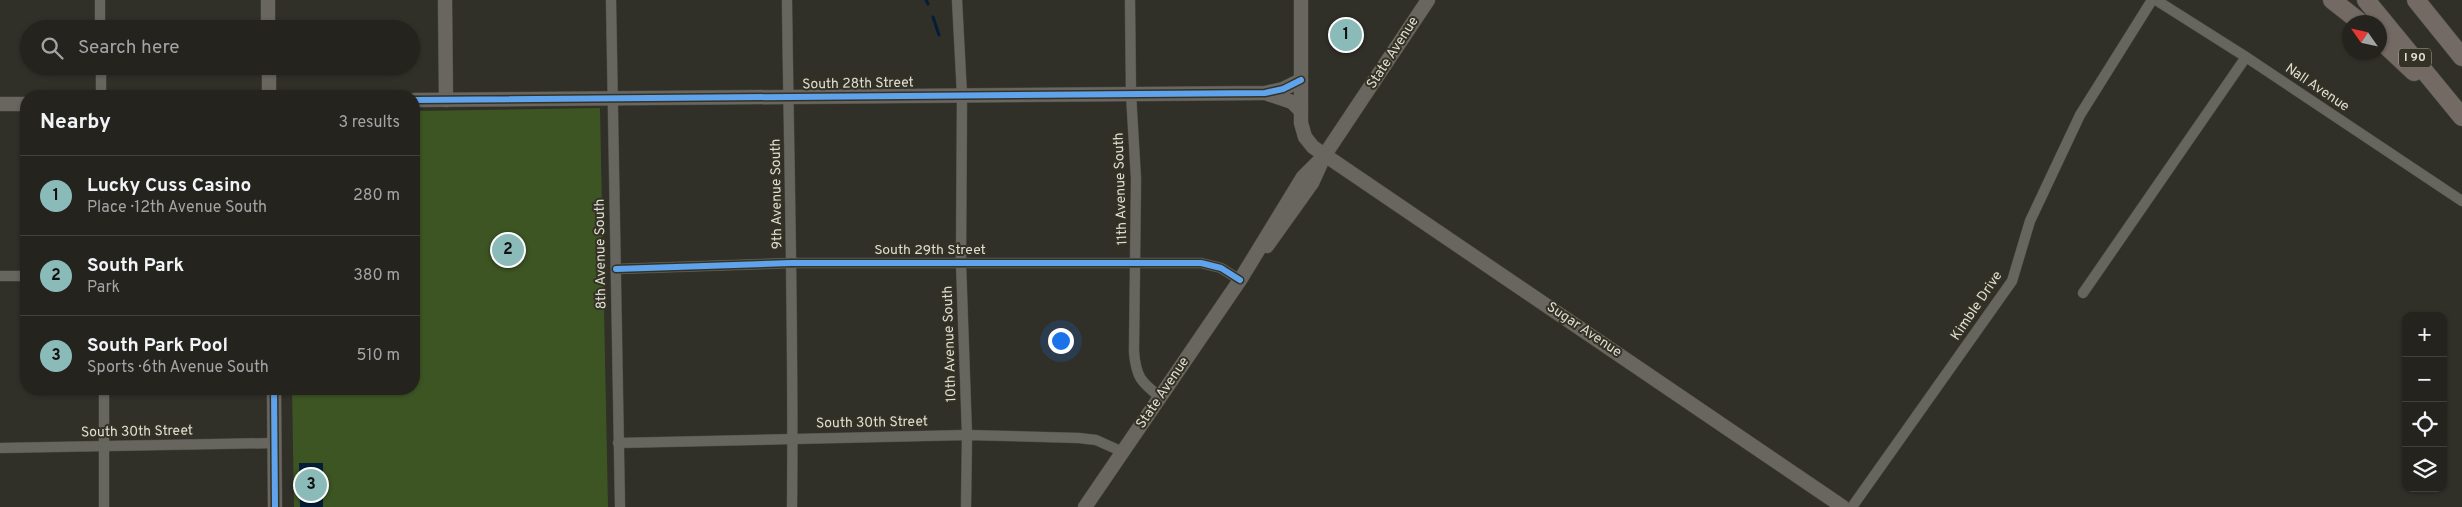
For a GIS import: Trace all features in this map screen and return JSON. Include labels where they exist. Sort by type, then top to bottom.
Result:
[{"type":"highway","points":[[2332,0],[2351,15]]},
{"type":"highway","name":"I 90","points":[[2366,0],[2462,117]]},
{"type":"highway","name":"I 90","points":[[2416,0],[2462,57]]},
{"type":"highway","points":[[2432,0],[2454,33],[2462,53]]},
{"type":"highway","points":[[2387,47],[2410,68],[2462,132]]},
{"type":"main road","points":[[268,0],[268,20]]},
{"type":"main road","points":[[445,0],[446,100]]},
{"type":"main road","name":"Sugar Avenue","points":[[1301,0],[1301,123],[1305,137],[1324,156],[1436,229],[1843,507]]},
{"type":"main road","name":"State Avenue","points":[[1085,507],[1240,280],[1291,216],[1316,176],[1324,156],[1428,0]]},
{"type":"main road","points":[[269,75],[269,90]]},
{"type":"main road","name":"South 28th Street","points":[[420,100],[1264,93],[1283,89],[1301,80]]},
{"type":"main road","name":"South 28th Street","points":[[1264,93],[1285,98],[1300,110]]},
{"type":"main road","points":[[0,104],[20,104]]},
{"type":"main road","points":[[274,395],[276,507]]},
{"type":"street","points":[[100,0],[100,20]]},
{"type":"street","name":"8th Avenue South","points":[[611,0],[620,507]]},
{"type":"street","name":"9th Avenue South","points":[[787,0],[788,97],[792,182],[792,507]]},
{"type":"street","name":"10th Avenue South","points":[[957,0],[962,95],[961,263],[967,435],[966,507]]},
{"type":"street","name":"11th Avenue South","points":[[1130,0],[1131,94],[1136,179],[1135,367],[1144,385],[1160,397]]},
{"type":"street","name":"Nall Avenue","points":[[2154,0],[2246,56],[2462,201]]},
{"type":"street","name":"Kimble Drive","points":[[1852,507],[2012,281],[2030,221],[2080,115],[2154,0]]},
{"type":"street","points":[[2083,293],[2246,56]]},
{"type":"street","points":[[101,75],[101,90]]},
{"type":"street","name":"South 29th Street","points":[[616,269],[791,263],[1137,263],[1211,265],[1240,280]]},
{"type":"street","points":[[0,276],[20,276]]},
{"type":"street","points":[[104,395],[104,507]]},
{"type":"street","name":"South 30th Street","points":[[618,443],[967,435],[1078,438],[1096,440],[1123,452]]},
{"type":"street","name":"South 30th Street","points":[[0,448],[274,443]]},
{"type":"green space","points":[[600,108],[608,507],[294,507],[292,395],[420,395],[420,111]]},
{"type":"water","points":[[299,463],[323,463],[323,507],[300,507]]},
{"type":"waterway","points":[[926,0],[928,4]]},
{"type":"waterway","points":[[933,17],[939,35]]},
{"type":"cycle path","points":[[420,100],[1265,93],[1283,89],[1301,80]]},
{"type":"cycle path","points":[[616,269],[791,263],[1201,263],[1221,268],[1240,280]]},
{"type":"cycle path","points":[[274,395],[275,507]]},
{"type":"place","name":"Lucky Cuss Casino","points":[[1346,35]]},
{"type":"place","name":"South Park","points":[[508,250]]},
{"type":"place","name":"South Park Pool","points":[[311,485]]}]
